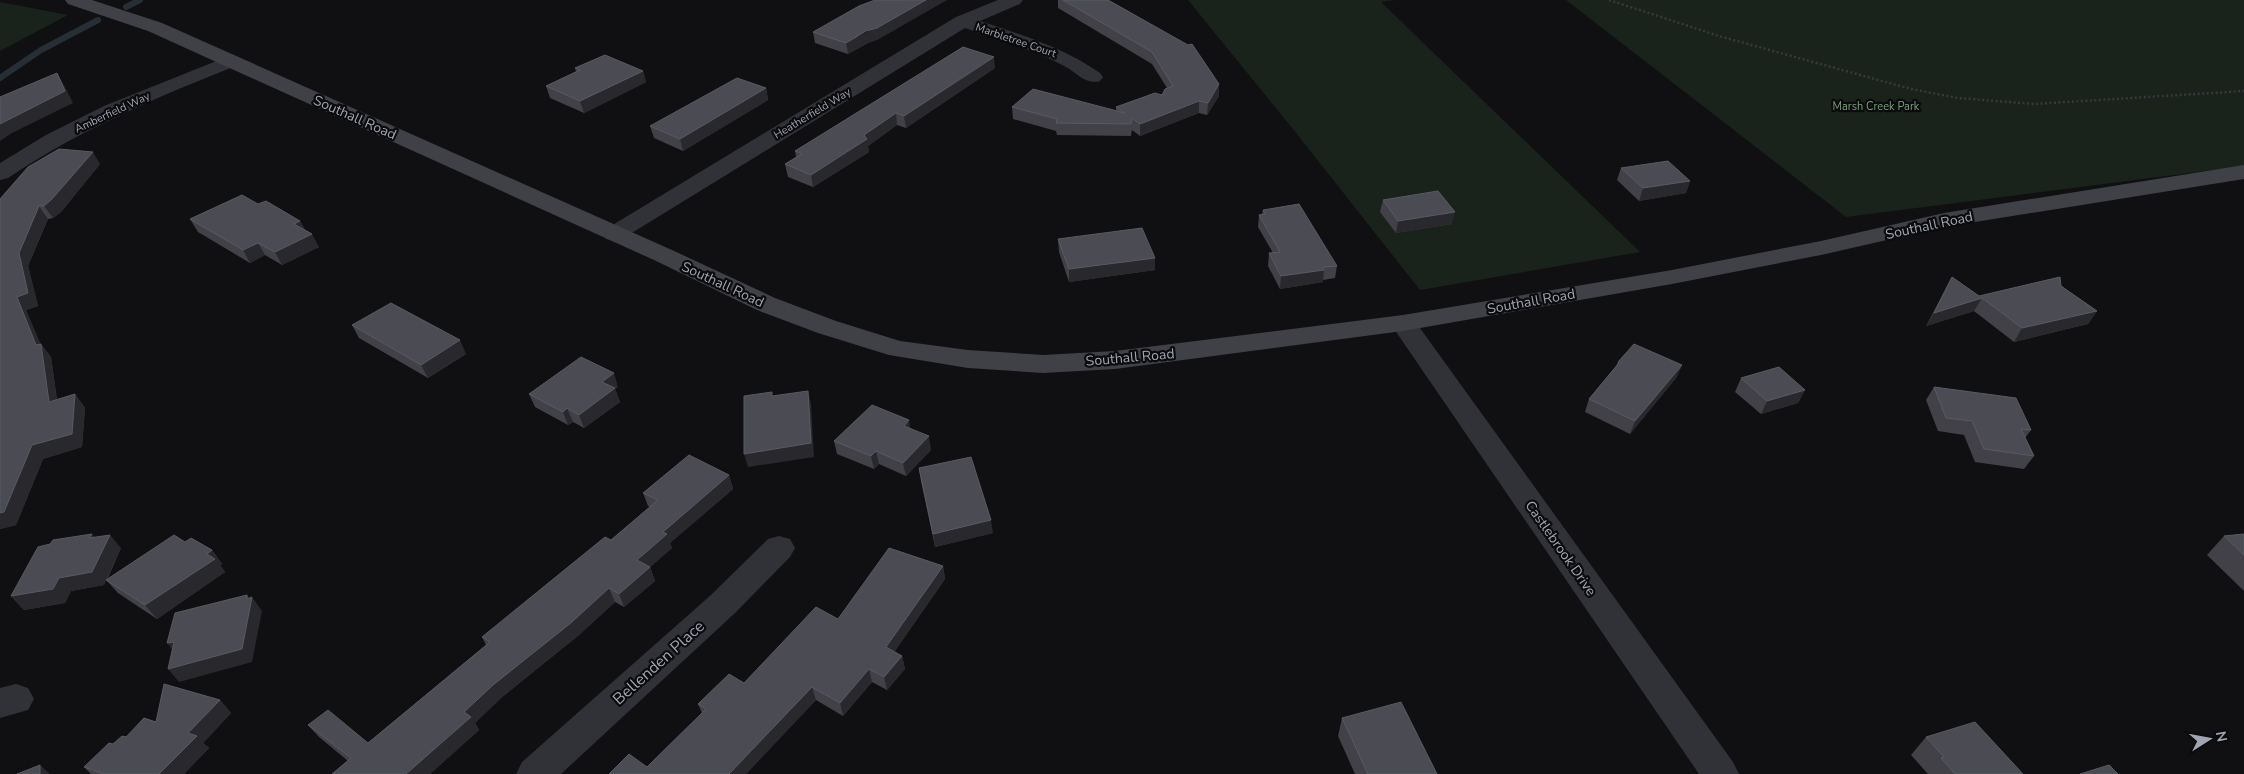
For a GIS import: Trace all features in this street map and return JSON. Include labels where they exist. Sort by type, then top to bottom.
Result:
[{"type":"street","name":"Southall Road","points":[[74,0],[155,27],[766,304],[827,327],[898,349],[968,359],[1043,364],[1115,360],[1403,323],[1672,277],[1822,248],[1944,220],[2244,172]]},
{"type":"street","name":"Heatherfield Way","points":[[614,234],[963,21],[1014,0]]},
{"type":"street","name":"Marbletree Court","points":[[963,21],[1068,58],[1093,77]]},
{"type":"street","name":"Amberfield Way","points":[[0,173],[59,137],[170,85],[229,62]]},
{"type":"street","name":"Castlebrook Drive","points":[[1403,323],[1720,774]]},
{"type":"street","name":"Bellenden Place","points":[[535,774],[723,604],[779,548]]},
{"type":"path","points":[[1610,0],[1719,36],[1911,89],[1958,98],[2034,104],[2244,91]]},
{"type":"green space","points":[[1188,0],[1394,0],[1381,2],[1640,252],[1420,290]]},
{"type":"green space","name":"Marsh Creek Park","points":[[1566,0],[2244,0],[2244,166],[1846,217]]},
{"type":"green space","points":[[0,2],[68,15],[0,51]]},
{"type":"building","points":[[875,0],[926,0],[846,43],[813,32],[859,6]]},
{"type":"building","points":[[1063,0],[1108,0],[1188,45],[1192,44],[1219,84],[1208,103],[1199,101],[1140,124],[1132,118],[1131,124],[1056,123],[1057,119],[1012,107],[1033,89],[1125,113],[1116,107],[1155,93],[1162,95],[1165,89],[1173,86],[1152,52]]},
{"type":"building","points":[[963,47],[994,57],[904,116],[896,113],[864,135],[867,139],[811,175],[785,164],[802,154],[795,151]]},
{"type":"building","points":[[605,55],[643,71],[580,101],[546,86],[580,70],[575,68]]},
{"type":"building","points":[[57,73],[65,91],[0,124],[0,97]]},
{"type":"building","points":[[737,78],[766,88],[680,139],[650,126]]},
{"type":"building","points":[[59,149],[93,152],[52,199],[44,206],[39,206],[19,253],[28,293],[17,297],[36,345],[41,344],[49,402],[75,394],[72,434],[32,445],[4,512],[0,513],[0,199],[28,167]]},
{"type":"building","points":[[1668,161],[1690,181],[1643,188],[1621,168]]},
{"type":"building","points":[[1438,191],[1455,212],[1398,221],[1383,200]]},
{"type":"building","points":[[242,195],[258,204],[266,201],[300,221],[294,224],[312,234],[275,252],[258,243],[243,250],[190,219]]},
{"type":"building","points":[[1299,204],[1337,266],[1323,267],[1324,270],[1281,276],[1269,253],[1280,252],[1259,215],[1265,214],[1263,210]]},
{"type":"building","points":[[1142,228],[1155,258],[1069,269],[1058,239]]},
{"type":"building","points":[[1952,277],[1979,296],[2060,277],[2061,286],[2097,311],[2022,328],[1982,298],[1934,313]]},
{"type":"building","points":[[391,303],[460,340],[421,365],[352,325]]},
{"type":"building","points":[[1634,344],[1682,365],[1635,421],[1589,399]]},
{"type":"building","points":[[581,357],[614,373],[602,382],[615,388],[579,415],[567,408],[563,412],[529,394]]},
{"type":"building","points":[[1779,367],[1805,390],[1767,401],[1741,378]]},
{"type":"building","points":[[1934,387],[2016,398],[2031,430],[2021,429],[2034,456],[1984,449],[1972,421],[1946,418]]},
{"type":"building","points":[[808,391],[811,443],[744,454],[744,396],[772,392],[772,396]]},
{"type":"building","points":[[872,405],[909,420],[904,426],[929,436],[903,463],[876,451],[871,456],[834,441]]},
{"type":"building","points":[[689,455],[729,475],[663,532],[667,534],[637,560],[650,567],[619,594],[609,588],[572,622],[493,685],[464,712],[471,717],[406,774],[332,774],[351,758],[308,725],[328,710],[368,743],[490,642],[482,637],[605,537],[611,540],[658,500],[643,493]]},
{"type":"building","points":[[971,457],[991,520],[933,534],[919,468]]},
{"type":"building","points":[[92,534],[89,538],[110,535],[92,572],[59,578],[53,589],[11,596],[38,547],[50,544],[53,540]]},
{"type":"building","points":[[2244,534],[2244,555],[2224,536]]},
{"type":"building","points":[[174,535],[185,542],[191,538],[212,550],[207,554],[215,559],[145,605],[106,580]]},
{"type":"building","points":[[889,548],[943,566],[886,647],[902,656],[884,677],[869,669],[840,703],[812,687],[729,774],[609,774],[629,754],[647,767],[706,709],[698,704],[729,674],[744,683],[816,607],[838,619]]},
{"type":"building","points":[[247,595],[247,599],[252,597],[242,649],[168,669],[174,642],[167,643],[175,613]]},
{"type":"building","points":[[164,684],[220,700],[188,733],[197,736],[159,774],[104,774],[84,767],[109,743],[113,744],[122,736],[126,737],[144,718],[156,722]]},
{"type":"building","points":[[1401,702],[1437,774],[1368,774],[1342,718]]},
{"type":"building","points":[[1975,722],[2023,774],[1955,774],[1941,758],[1944,757],[1926,737]]},
{"type":"building","points":[[40,765],[40,774],[17,774]]},
{"type":"building","points":[[2109,765],[2118,774],[2080,774]]},
{"type":"waterway","points":[[126,7],[140,0]]},
{"type":"waterway","points":[[0,78],[41,50],[98,20]]}]
